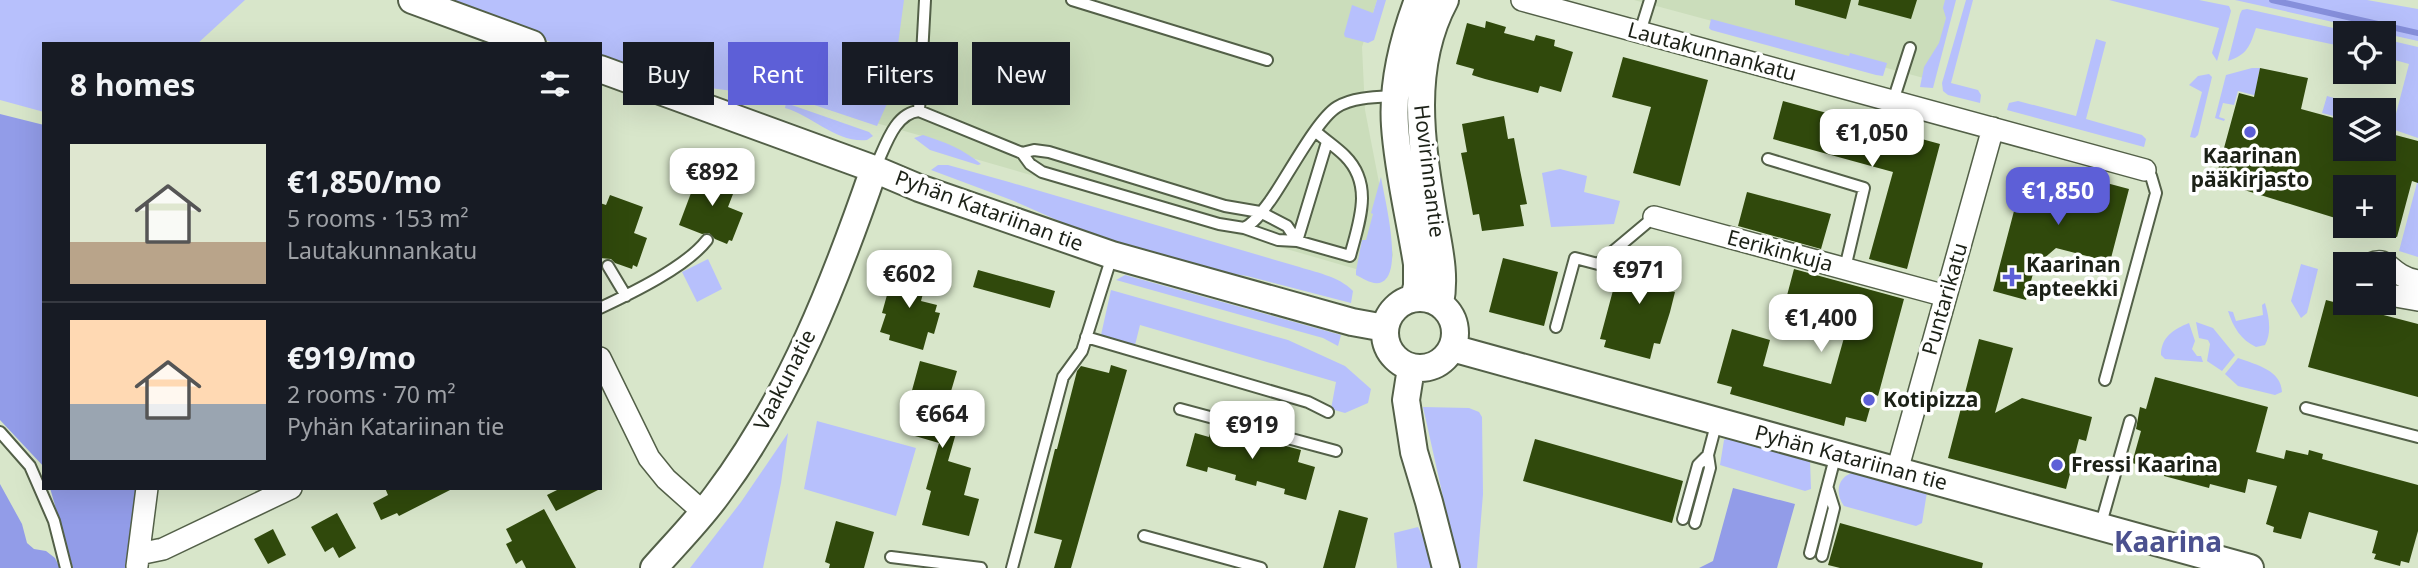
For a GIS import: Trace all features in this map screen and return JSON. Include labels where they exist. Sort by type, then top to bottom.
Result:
[{"type":"street","points":[[412,0],[527,42]]},
{"type":"street","name":"Hovirinnantie","points":[[1418,0],[1400,61],[1407,95],[1421,124],[1432,214],[1442,264],[1440,304]]},
{"type":"street","name":"Hovirinnantie","points":[[1414,298],[1417,264],[1395,126],[1407,95],[1420,77],[1434,23],[1445,0]]},
{"type":"street","name":"Lautakunnankatu","points":[[1522,0],[2146,170]]},
{"type":"street","name":"Pyhän Katariinan tie","points":[[602,70],[919,188],[1112,255],[1352,322],[1385,328]]},
{"type":"street","name":"Puntarikatu","points":[[1897,471],[1993,128]]},
{"type":"street","name":"Vaakunatie","points":[[654,568],[717,496],[778,398],[823,304],[874,169]]},
{"type":"street","name":"Eerikinkuja","points":[[1654,217],[1946,296]]},
{"type":"street","points":[[2396,271],[2403,277],[2418,281]]},
{"type":"street","points":[[2396,296],[2418,300]]},
{"type":"street","points":[[1414,298],[1429,299],[1440,304],[1449,313],[1454,324],[1452,348],[1445,358],[1423,369],[1411,368],[1400,362],[1385,341],[1385,328],[1390,314],[1400,304],[1414,298]]},
{"type":"street","name":"Pyhän Katariinan tie","points":[[1452,348],[2250,568]]},
{"type":"street","points":[[602,362],[649,458],[666,479],[703,512]]},
{"type":"street","points":[[1411,368],[1406,400],[1414,452],[1446,568]]},
{"type":"street","points":[[138,561],[147,490]]},
{"type":"street","points":[[138,561],[287,490]]},
{"type":"lane","points":[[919,111],[925,0]]},
{"type":"lane","points":[[1072,0],[1267,60]]},
{"type":"lane","points":[[1640,32],[1650,0]]},
{"type":"lane","points":[[1894,101],[1910,48]]},
{"type":"lane","points":[[1244,228],[1251,225],[1277,192],[1315,131],[1335,107],[1374,97],[1407,95]]},
{"type":"lane","points":[[874,169],[899,120],[911,111],[919,111],[1022,153],[1030,164],[1042,172],[1219,225],[1244,228],[1278,240],[1297,241],[1350,256],[1363,207],[1361,185],[1347,158],[1315,131]]},
{"type":"lane","points":[[1297,241],[1327,142]]},
{"type":"lane","points":[[1022,153],[1034,150],[1049,152],[1225,206],[1260,212],[1287,226],[1297,241]]},
{"type":"lane","points":[[1768,159],[1864,188],[1845,268]]},
{"type":"lane","points":[[2105,380],[2156,193],[2151,176],[2146,170]]},
{"type":"lane","points":[[1556,327],[1575,258],[1598,264],[1654,217]]},
{"type":"lane","points":[[602,307],[679,264],[700,249],[707,240]]},
{"type":"lane","points":[[1012,568],[1063,377],[1082,351],[1112,255]]},
{"type":"lane","points":[[608,266],[626,296]]},
{"type":"lane","points":[[1086,337],[1308,402],[1328,412]]},
{"type":"lane","points":[[2306,408],[2418,437]]},
{"type":"lane","points":[[1180,409],[1336,451]]},
{"type":"lane","points":[[1695,523],[1710,468],[1708,455],[1717,421]]},
{"type":"lane","points":[[2100,527],[2130,421]]},
{"type":"lane","points":[[0,432],[30,466],[54,521],[66,568]]},
{"type":"lane","points":[[1816,555],[1834,508],[1828,486],[1836,454]]},
{"type":"lane","points":[[1683,519],[1698,465],[1708,455]]},
{"type":"lane","points":[[1144,536],[1261,568]]},
{"type":"lane","points":[[891,557],[981,568]]},
{"type":"shaded area","points":[[0,0],[245,0],[199,42],[42,42],[42,111],[0,100]]},
{"type":"shaded area","points":[[440,0],[904,0],[898,42],[842,42],[842,105],[886,105],[877,126],[814,105],[828,105],[828,42],[728,42],[728,90],[714,89],[714,42],[623,42],[623,67],[602,61],[602,42],[551,42]]},
{"type":"shaded area","points":[[889,0],[1377,0],[1362,47],[1365,110],[1393,255],[1387,278],[951,152],[929,138],[869,121],[872,105],[958,105],[958,42],[882,42]]},
{"type":"shaded area","points":[[1377,0],[1386,0],[1374,40],[1368,43],[1345,37],[1352,5],[1373,13]]},
{"type":"shaded area","points":[[1634,0],[1953,0],[1931,80]]},
{"type":"shaded area","points":[[1945,0],[1956,0],[1933,88],[1920,87],[1924,67],[1939,43],[1946,18],[1943,8]]},
{"type":"shaded area","points":[[1966,0],[1973,0],[1951,83],[1978,90],[1981,95],[1980,103],[1948,95],[1943,91],[1942,83]]},
{"type":"shaded area","points":[[2109,0],[2199,0],[2229,6],[2231,11],[2217,61],[2212,53],[2219,28]]},
{"type":"shaded area","points":[[2235,0],[2367,0],[2418,9],[2418,41],[2396,36],[2396,21],[2333,22]]},
{"type":"shaded area","points":[[2242,10],[2333,28],[2333,44],[2256,28],[2247,49],[2240,56],[2228,61]]},
{"type":"shaded area","points":[[1711,19],[1849,56],[1850,53],[1887,63],[1883,76],[1876,75],[1711,30]]},
{"type":"shaded area","points":[[2096,39],[2106,42],[2086,119],[2142,135],[2146,139],[2144,147],[2007,110],[2009,103],[2018,101],[2076,116]]},
{"type":"shaded area","points":[[2396,42],[2418,47],[2418,138],[2396,130],[2396,114],[2409,64],[2396,60]]},
{"type":"shaded area","points":[[2260,68],[2257,82],[2304,92],[2300,107],[2238,91],[2234,105],[2223,103],[2219,117],[2225,119],[2224,121],[2215,118],[2226,75]]},
{"type":"shaded area","points":[[2209,74],[2212,77],[2198,135],[2195,138],[2190,137],[2202,92],[2189,85],[2198,76]]},
{"type":"shaded area","points":[[2327,96],[2334,98],[2333,116],[2322,113]]},
{"type":"shaded area","points":[[786,105],[792,105],[869,132],[873,136],[867,140],[845,137],[785,108]]},
{"type":"shaded area","points":[[0,114],[42,124],[42,465],[0,420]]},
{"type":"shaded area","points":[[923,135],[954,146],[981,164],[930,150],[914,138]]},
{"type":"shaded area","points":[[938,165],[948,165],[1009,182],[1326,275],[1353,291],[1351,303],[1247,276],[1214,271],[1091,235],[1014,201],[931,170]]},
{"type":"shaded area","points":[[1560,169],[1587,176],[1584,192],[1620,201],[1614,224],[1551,227],[1542,173]]},
{"type":"shaded area","points":[[1381,177],[1391,233],[1392,264],[1388,275],[1382,282],[1376,283],[1356,275],[1356,271],[1362,240],[1366,240]]},
{"type":"shaded area","points":[[2418,179],[2418,257],[2399,251]]},
{"type":"shaded area","points":[[708,259],[722,289],[697,302],[682,272]]},
{"type":"shaded area","points":[[2301,264],[2318,269],[2307,313],[2301,318],[2291,301]]},
{"type":"shaded area","points":[[1125,275],[1341,335],[1338,346],[1323,338],[1116,280]]},
{"type":"shaded area","points":[[1111,290],[1288,340],[1345,366],[1371,389],[1368,403],[1345,413],[1331,409],[1336,382],[1140,325],[1135,345],[1101,335]]},
{"type":"shaded area","points":[[2265,303],[2269,335],[2265,345],[2256,347],[2238,332],[2228,311],[2233,312],[2236,321],[2263,315],[2262,305]]},
{"type":"shaded area","points":[[2196,322],[2213,328],[2235,355],[2222,371],[2207,361],[2210,344],[2208,340],[2199,338]]},
{"type":"shaded area","points":[[2189,323],[2195,341],[2192,349],[2197,356],[2201,356],[2203,362],[2165,359],[2161,355],[2163,343],[2174,331]]},
{"type":"shaded area","points":[[2238,358],[2273,373],[2282,392],[2275,395],[2238,386],[2225,374]]},
{"type":"shaded area","points":[[1423,407],[1469,408],[1479,412],[1482,417],[1483,494],[1477,568],[1457,568]]},
{"type":"shaded area","points":[[817,421],[916,448],[896,516],[804,489]]},
{"type":"shaded area","points":[[788,433],[781,483],[763,568],[690,568],[741,502]]},
{"type":"shaded area","points":[[1727,438],[1810,460],[1811,489],[1805,491],[1720,465],[1724,440]]},
{"type":"shaded area","points":[[1856,472],[1927,492],[1922,523],[1916,526],[1844,506],[1839,495],[1840,485],[1845,477]]},
{"type":"shaded area","points":[[0,484],[22,524],[27,543],[34,549],[46,551],[55,558],[60,568],[0,568]]},
{"type":"shaded area","points":[[1733,488],[1795,504],[1777,568],[1699,568],[1713,561]]},
{"type":"shaded area","points":[[51,490],[136,490],[125,568],[73,568]]},
{"type":"shaded area","points":[[1418,527],[1433,556],[1435,568],[1397,568],[1394,533]]},
{"type":"building","points":[[1795,0],[1851,0],[1846,19],[1795,5]]},
{"type":"building","points":[[1859,0],[1917,0],[1911,19],[1858,5]]},
{"type":"building","points":[[1486,21],[1506,27],[1504,33],[1534,41],[1536,35],[1555,40],[1554,46],[1573,52],[1561,92],[1540,86],[1538,93],[1485,79],[1472,75],[1474,69],[1456,64],[1467,23],[1485,28]]},
{"type":"building","points":[[1623,57],[1708,80],[1680,186],[1633,173],[1651,107],[1612,97]]},
{"type":"building","points":[[2260,68],[2308,78],[2301,109],[2333,118],[2333,161],[2396,161],[2396,135],[2418,141],[2418,183],[2412,181],[2397,237],[2396,175],[2333,175],[2333,217],[2215,181],[2239,93],[2254,97]]},
{"type":"building","points":[[1783,101],[1940,144],[1907,269],[1869,259],[1893,172],[1773,139]]},
{"type":"building","points":[[1504,116],[1508,139],[1514,138],[1527,204],[1520,205],[1524,226],[1482,231],[1479,214],[1473,215],[1461,153],[1467,152],[1462,124]]},
{"type":"building","points":[[706,169],[738,181],[728,207],[743,213],[732,241],[729,240],[727,244],[709,233],[702,234],[679,225],[697,177],[703,179]]},
{"type":"building","points":[[2024,173],[2081,188],[2084,177],[2129,189],[2110,262],[2056,248],[2035,266],[2026,300],[1993,291]]},
{"type":"building","points":[[1747,192],[1831,214],[1821,249],[1738,226]]},
{"type":"building","points":[[610,195],[643,207],[634,233],[647,238],[637,267],[633,265],[632,269],[611,259],[602,258],[602,204],[606,205]]},
{"type":"building","points":[[1623,253],[1674,266],[1668,291],[1675,292],[1670,312],[1660,344],[1654,343],[1650,359],[1604,347],[1606,340],[1600,339]]},
{"type":"building","points":[[1503,258],[1558,272],[1544,326],[1489,312]]},
{"type":"building","points":[[895,266],[928,275],[921,301],[937,305],[935,312],[940,313],[934,334],[928,332],[923,350],[889,340],[890,335],[880,332],[886,314],[882,313]]},
{"type":"building","points":[[1794,269],[1904,299],[1878,396],[1874,394],[1866,422],[1846,417],[1844,426],[1730,394],[1732,387],[1717,383],[1732,329],[1770,340],[1763,366],[1831,384],[1849,320],[1785,303]]},
{"type":"building","points":[[978,270],[1055,291],[1050,308],[973,287]]},
{"type":"building","points":[[2326,300],[2333,302],[2333,315],[2384,315],[2418,324],[2418,397],[2308,367]]},
{"type":"building","points":[[1979,339],[2013,348],[1995,413],[2022,398],[2092,417],[2086,441],[2079,439],[2066,489],[1948,458]]},
{"type":"building","points":[[920,361],[957,371],[949,398],[965,402],[948,461],[971,468],[964,495],[979,499],[969,536],[922,525],[931,491],[926,489],[939,443],[915,436],[917,431],[907,428],[916,395],[911,394]]},
{"type":"building","points":[[1111,365],[1127,370],[1071,568],[1054,568],[1062,540],[1034,533],[1055,449],[1077,371],[1081,366],[1109,373]]},
{"type":"building","points":[[2155,377],[2268,407],[2256,452],[2284,459],[2286,450],[2308,455],[2309,450],[2323,454],[2322,459],[2418,485],[2418,531],[2409,563],[2401,561],[2400,566],[2374,559],[2376,554],[2372,553],[2378,531],[2309,512],[2301,539],[2273,532],[2274,527],[2266,524],[2277,486],[2248,479],[2245,493],[2210,484],[2209,488],[2164,476],[2165,472],[2132,463],[2141,431],[2136,429],[2140,407],[2146,409]]},
{"type":"building","points":[[1212,426],[1301,450],[1298,462],[1315,467],[1306,500],[1284,494],[1285,489],[1257,481],[1256,486],[1235,480],[1236,475],[1208,467],[1207,472],[1186,466],[1195,433],[1209,437]]},
{"type":"building","points":[[1535,439],[1683,481],[1672,523],[1523,481]]},
{"type":"building","points":[[386,490],[450,490],[399,516],[397,513],[381,520],[373,503],[388,495]]},
{"type":"building","points":[[557,490],[598,490],[556,511],[547,495]]},
{"type":"building","points":[[544,509],[576,568],[526,568],[522,560],[516,564],[506,544],[512,541],[506,529]]},
{"type":"building","points":[[1339,510],[1368,518],[1355,568],[1323,568]]},
{"type":"building","points":[[337,513],[356,548],[339,558],[333,547],[325,552],[311,527]]},
{"type":"building","points":[[836,521],[874,532],[864,568],[829,568],[830,564],[825,562]]},
{"type":"building","points":[[1840,523],[1983,563],[1982,568],[1840,568],[1828,565]]},
{"type":"building","points":[[273,529],[286,555],[268,564],[254,539]]},
{"type":"waterway","points":[[2272,0],[2418,33]]},
{"type":"place","name":"Kaarinan pääkirjasto","points":[[2250,132]]},
{"type":"place","name":"Kaarinan apteekki","points":[[2012,277]]},
{"type":"place","name":"Kotipizza","points":[[1869,400]]},
{"type":"place","name":"Fressi Kaarina","points":[[2057,465]]},
{"type":"district","name":"Kaarina","points":[[2168,542]]}]
